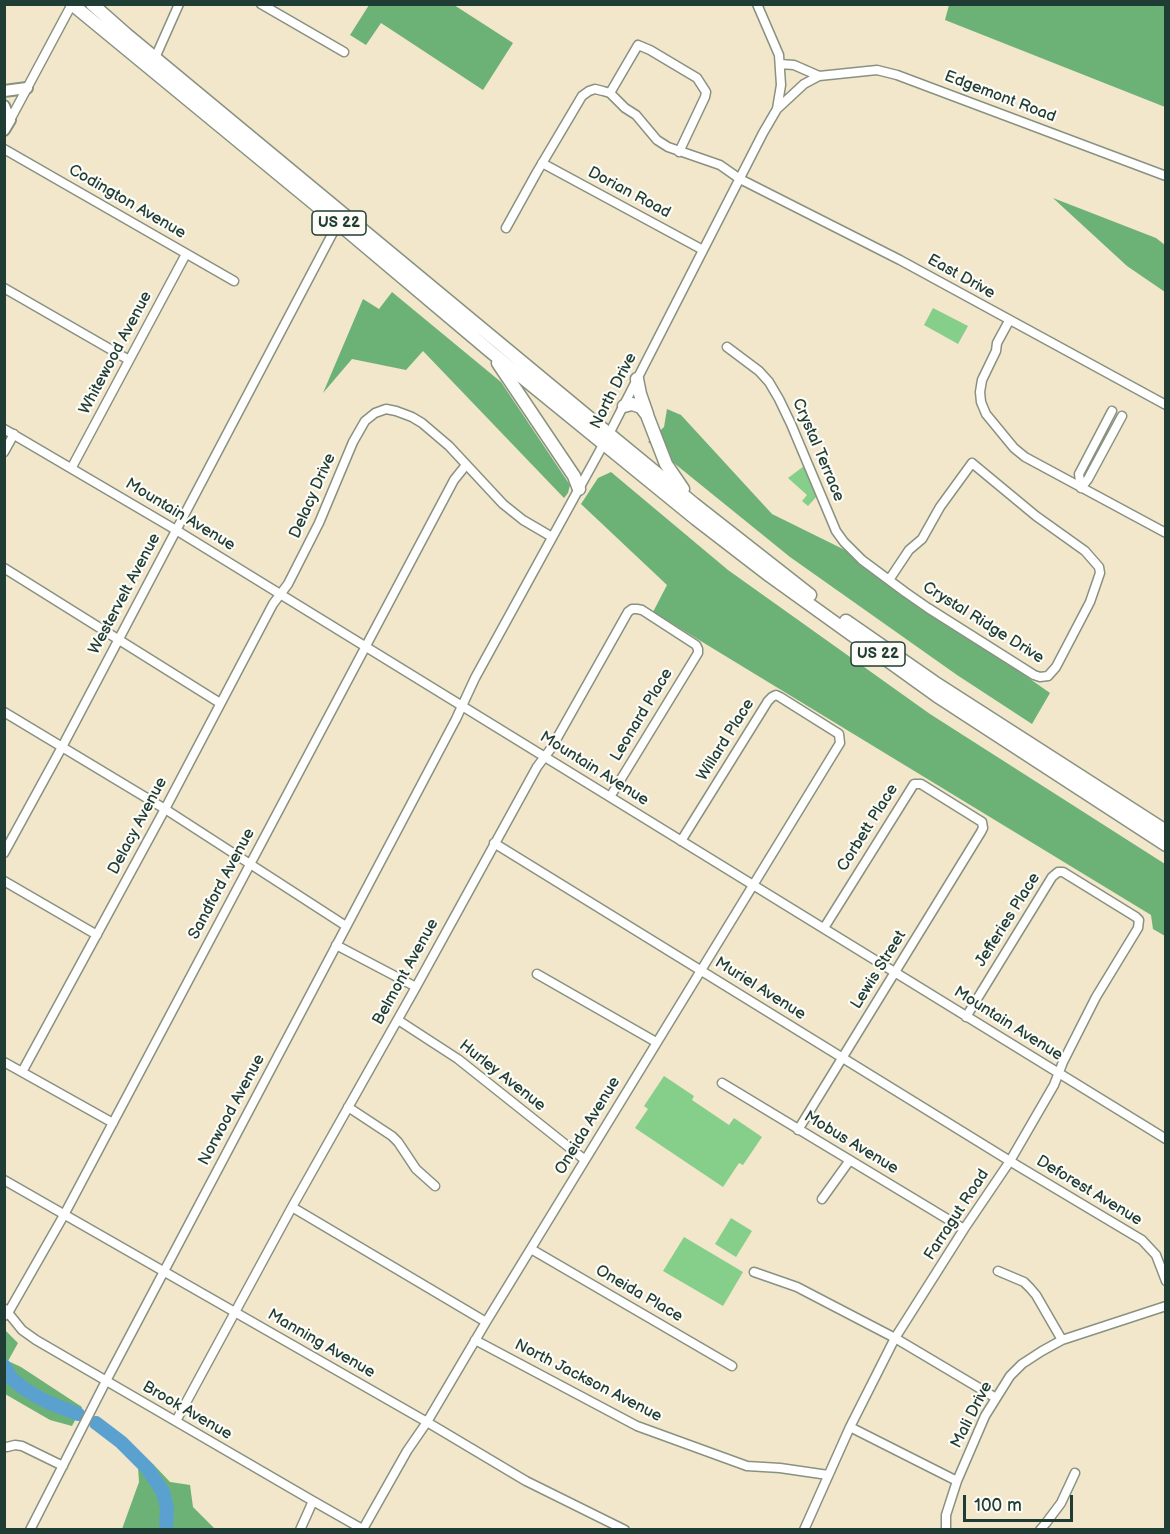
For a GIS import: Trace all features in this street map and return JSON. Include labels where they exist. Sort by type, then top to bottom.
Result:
[{"type":"highway","name":"US 22","points":[[72,4],[491,352],[694,504],[797,586],[934,682],[1166,831]]},
{"type":"highway","name":"US 22","points":[[92,4],[770,576],[937,696],[1166,845]]},
{"type":"highway","points":[[491,352],[574,476],[579,489]]},
{"type":"highway","points":[[637,379],[647,415],[666,464],[694,504]]},
{"type":"highway","points":[[624,406],[632,404],[641,407],[647,415]]},
{"type":"main road","points":[[4,91],[27,88]]},
{"type":"main road","points":[[4,106],[7,125]]},
{"type":"street","points":[[7,125],[72,4]]},
{"type":"street","points":[[155,58],[179,4]]},
{"type":"street","name":"North Drive","points":[[462,705],[624,406],[777,109],[781,86],[779,55],[758,4]]},
{"type":"street","points":[[267,6],[344,52]]},
{"type":"street","points":[[506,228],[582,96],[595,89],[609,93],[638,45],[698,78],[706,92],[679,152]]},
{"type":"street","name":"Edgemont Road","points":[[780,64],[794,65],[819,76]]},
{"type":"street","name":"Edgemont Road","points":[[777,109],[804,84],[819,76],[877,70],[897,75],[1166,176]]},
{"type":"street","name":"East Drive","points":[[609,93],[624,108],[636,115],[657,140],[668,147],[720,165],[740,179],[900,260],[1166,405]]},
{"type":"street","name":"Codington Avenue","points":[[4,149],[234,281]]},
{"type":"street","name":"Dorian Road","points":[[542,163],[703,250]]},
{"type":"street","name":"Westervelt Avenue","points":[[4,853],[338,223]]},
{"type":"street","name":"Whitewood Avenue","points":[[72,467],[186,254]]},
{"type":"street","points":[[4,288],[129,360]]},
{"type":"street","points":[[1011,322],[1002,346],[996,351],[982,380],[981,402],[986,414],[1014,448],[1025,457],[1166,533]]},
{"type":"street","name":"Crystal Terrace","points":[[727,347],[759,371],[769,382],[792,424],[836,531],[861,560],[875,570]]},
{"type":"street","name":"Delacy Drive","points":[[280,594],[288,584],[319,522],[352,442],[365,421],[375,413],[386,409],[396,411],[422,423],[466,465]]},
{"type":"street","points":[[1082,488],[1079,474],[1112,411]]},
{"type":"street","points":[[1082,488],[1122,416]]},
{"type":"street","name":"Mountain Avenue","points":[[4,429],[176,530],[1166,1139]]},
{"type":"street","points":[[4,452],[14,434]]},
{"type":"street","name":"Crystal Ridge Drive","points":[[875,570],[928,608],[1040,677],[1048,676],[1056,667],[1089,603],[1098,582],[1100,567],[1085,551],[1036,516],[972,463],[940,507],[922,539],[909,550],[889,580]]},
{"type":"street","points":[[466,465],[503,504],[552,537]]},
{"type":"street","name":"Sandford Avenue","points":[[6,1312],[64,1215],[454,480],[466,465]]},
{"type":"street","points":[[4,568],[220,703]]},
{"type":"street","name":"Delacy Avenue","points":[[22,1072],[280,594]]},
{"type":"street","name":"Belmont Avenue","points":[[176,1421],[494,843],[537,767],[552,747],[628,612],[632,609],[642,610],[696,645],[698,649]]},
{"type":"street","name":"Leonard Place","points":[[610,797],[698,653],[698,649]]},
{"type":"street","name":"Willard Place","points":[[681,841],[771,697],[776,695],[780,697],[835,731],[840,739]]},
{"type":"street","name":"Norwood Avenue","points":[[30,1530],[462,705]]},
{"type":"street","points":[[4,712],[165,809],[346,926]]},
{"type":"street","name":"Oneida Avenue","points":[[363,1529],[407,1451],[427,1422],[656,1042],[840,743],[840,739]]},
{"type":"street","name":"Corbett Place","points":[[824,928],[914,784],[921,784],[979,820],[983,825]]},
{"type":"street","name":"Lewis Street","points":[[798,1130],[981,832],[983,825]]},
{"type":"street","name":"Muriel Avenue","points":[[494,843],[1010,1161]]},
{"type":"street","name":"Jefferies Place","points":[[966,1017],[1052,877],[1058,872],[1063,872],[1139,920]]},
{"type":"street","points":[[4,881],[97,935]]},
{"type":"street","name":"Farragut Road","points":[[804,1530],[850,1426],[895,1338],[1010,1161],[1054,1085],[1096,997],[1138,928],[1139,920]]},
{"type":"street","points":[[336,945],[416,987]]},
{"type":"street","points":[[537,974],[656,1042]]},
{"type":"street","name":"Hurley Avenue","points":[[398,1020],[458,1059],[585,1160]]},
{"type":"street","points":[[4,1062],[112,1123]]},
{"type":"street","name":"Mobus Avenue","points":[[722,1083],[964,1229]]},
{"type":"street","points":[[348,1107],[392,1136],[416,1168],[435,1186]]},
{"type":"street","points":[[822,1199],[850,1160]]},
{"type":"street","name":"Deforest Avenue","points":[[1010,1161],[1142,1240],[1156,1255],[1166,1281]]},
{"type":"street","name":"Manning Avenue","points":[[4,1180],[526,1481],[625,1530]]},
{"type":"street","points":[[292,1207],[486,1322]]},
{"type":"street","name":"Oneida Place","points":[[531,1249],[732,1366]]},
{"type":"street","points":[[998,1271],[1024,1282],[1030,1288],[1062,1340]]},
{"type":"street","points":[[754,1272],[796,1287],[895,1338],[996,1398]]},
{"type":"street","name":"Mali Drive","points":[[946,1530],[946,1515],[957,1481],[985,1416],[1010,1376],[1022,1364],[1062,1340],[1166,1306]]},
{"type":"street","name":"Brook Avenue","points":[[6,1312],[36,1340],[363,1529]]},
{"type":"street","name":"North Jackson Avenue","points":[[475,1340],[637,1426],[747,1466],[828,1475]]},
{"type":"street","points":[[850,1426],[957,1481]]},
{"type":"street","points":[[7,1447],[22,1446],[63,1466]]},
{"type":"street","points":[[1040,1530],[1061,1503],[1075,1473]]},
{"type":"street","points":[[300,1530],[313,1501]]},
{"type":"green space","points":[[369,5],[454,5],[513,43],[483,90],[381,23],[366,45],[350,35]]},
{"type":"green space","points":[[949,5],[1164,5],[1166,6],[1165,107],[945,20]]},
{"type":"green space","points":[[1053,198],[1156,238],[1165,245],[1165,292],[1127,266]]},
{"type":"green space","points":[[392,292],[501,382],[570,485],[564,498],[423,351],[406,370],[352,359],[323,393],[363,299],[379,309]]},
{"type":"green space","points":[[933,308],[968,326],[958,344],[924,325]]},
{"type":"green space","points":[[667,409],[681,415],[772,514],[849,552],[1050,693],[1032,724],[957,675],[790,557],[648,442],[664,427]]},
{"type":"green space","points":[[804,466],[818,495],[808,506],[802,501],[807,495],[788,478]]},
{"type":"green space","points":[[611,472],[728,570],[930,714],[1165,864],[1165,936],[1153,929],[1151,915],[653,612],[667,585],[581,504],[598,478]]},
{"type":"green space","points":[[664,1076],[694,1096],[692,1100],[729,1125],[734,1118],[762,1137],[743,1165],[739,1163],[723,1187],[635,1128],[648,1109],[644,1106]]},
{"type":"green space","points":[[731,1218],[752,1231],[736,1257],[715,1244]]},
{"type":"green space","points":[[684,1237],[743,1272],[723,1306],[663,1271]]},
{"type":"green space","points":[[5,1330],[18,1343],[8,1361],[82,1407],[72,1426],[50,1420],[5,1394]]},
{"type":"green space","points":[[153,1464],[170,1482],[190,1485],[193,1507],[215,1529],[122,1529],[139,1482],[138,1467]]},
{"type":"waterway","points":[[4,1366],[12,1379],[26,1390],[47,1402],[78,1414]]},
{"type":"waterway","points":[[96,1423],[121,1442],[147,1468],[163,1492],[167,1508],[166,1530]]}]
